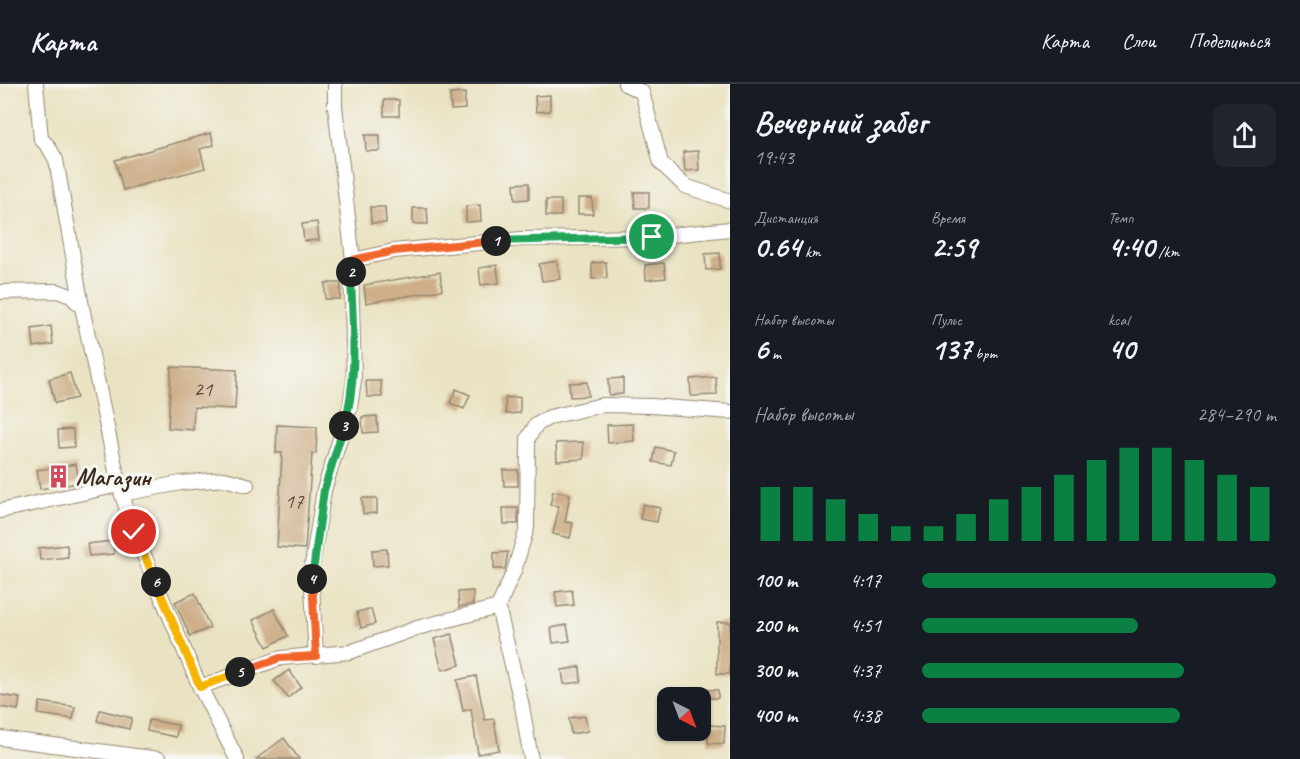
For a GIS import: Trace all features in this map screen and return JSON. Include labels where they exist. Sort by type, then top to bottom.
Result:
[{"type":"street","points":[[36,84],[41,139],[56,160],[82,307],[120,489],[134,532],[200,687],[237,759]]},
{"type":"street","points":[[316,656],[311,571],[324,490],[350,408],[354,380],[351,268],[353,260],[335,106],[335,84]]},
{"type":"street","points":[[625,84],[646,88],[661,162],[686,186],[730,201]]},
{"type":"street","points":[[353,260],[394,251],[521,239],[652,237],[730,230]]},
{"type":"street","points":[[0,292],[57,291],[70,296],[82,307]]},
{"type":"street","points":[[531,759],[522,706],[498,607],[514,571],[527,528],[528,438],[536,425],[550,417],[602,405],[730,412]]},
{"type":"street","points":[[0,512],[120,489],[224,479],[247,485]]},
{"type":"street","points":[[200,687],[280,658],[350,652],[417,628],[498,607]]},
{"type":"street","points":[[0,738],[159,759]]},
{"type":"building","points":[[465,93],[465,109],[451,110],[450,94]]},
{"type":"building","points":[[550,95],[550,111],[536,112],[535,96]]},
{"type":"building","points":[[384,100],[399,100],[399,116],[384,116]]},
{"type":"building","points":[[211,133],[214,145],[200,149],[205,168],[123,190],[115,160]]},
{"type":"building","points":[[365,135],[380,135],[380,151],[366,151]]},
{"type":"building","points":[[698,151],[699,170],[685,171],[683,152]]},
{"type":"building","points":[[529,183],[529,199],[515,200],[514,184]]},
{"type":"building","points":[[634,192],[649,192],[649,208],[635,208]]},
{"type":"building","points":[[578,198],[592,198],[593,214],[578,214]]},
{"type":"building","points":[[546,200],[561,200],[561,216],[546,216]]},
{"type":"building","points":[[480,205],[481,221],[466,222],[466,206]]},
{"type":"building","points":[[370,207],[385,207],[386,223],[371,223]]},
{"type":"building","points":[[413,208],[427,208],[428,224],[413,224]]},
{"type":"building","points":[[317,222],[319,240],[304,241],[302,224]]},
{"type":"building","points":[[720,253],[720,269],[706,270],[705,254]]},
{"type":"building","points":[[557,261],[560,279],[542,281],[539,264]]},
{"type":"building","points":[[606,262],[607,278],[592,279],[592,263]]},
{"type":"building","points":[[664,263],[666,278],[646,280],[645,265]]},
{"type":"building","points":[[497,265],[499,283],[481,285],[479,268]]},
{"type":"building","points":[[440,272],[442,290],[366,303],[364,285]]},
{"type":"building","points":[[325,283],[341,283],[340,299],[325,299]]},
{"type":"building","points":[[51,326],[53,344],[34,347],[32,329]]},
{"type":"building","points":[[171,367],[237,370],[235,409],[194,407],[193,430],[168,428]]},
{"type":"building","points":[[70,373],[77,398],[55,403],[49,379]]},
{"type":"building","points":[[716,377],[717,395],[691,396],[690,379]]},
{"type":"building","points":[[623,378],[623,394],[609,395],[608,379]]},
{"type":"building","points":[[366,381],[381,381],[382,397],[367,397]]},
{"type":"building","points":[[587,382],[588,396],[570,397],[569,383]]},
{"type":"building","points":[[456,389],[470,395],[464,409],[450,403]]},
{"type":"building","points":[[520,397],[520,413],[506,414],[505,398]]},
{"type":"building","points":[[377,416],[378,432],[363,433],[362,417]]},
{"type":"building","points":[[633,424],[634,441],[608,443],[607,425]]},
{"type":"building","points":[[277,425],[317,427],[316,454],[312,454],[305,549],[277,547],[282,453],[276,453]]},
{"type":"building","points":[[73,429],[74,447],[59,448],[58,430]]},
{"type":"building","points":[[583,442],[584,459],[557,461],[556,443]]},
{"type":"building","points":[[656,447],[674,451],[671,465],[653,462]]},
{"type":"building","name":"Магазин","points":[[76,464],[79,483],[40,489],[37,470]]},
{"type":"building","points":[[503,470],[518,470],[518,486],[504,486]]},
{"type":"building","points":[[553,491],[570,494],[565,522],[573,523],[570,538],[553,534],[559,506],[550,505]]},
{"type":"building","points":[[362,498],[377,498],[377,513],[363,514]]},
{"type":"building","points":[[643,504],[660,508],[657,522],[640,519]]},
{"type":"building","points":[[503,508],[518,508],[518,524],[504,524]]},
{"type":"building","points":[[113,541],[114,554],[89,556],[87,544]]},
{"type":"building","points":[[67,545],[68,557],[40,560],[39,548]]},
{"type":"building","points":[[387,549],[388,565],[373,566],[372,550]]},
{"type":"building","points":[[508,552],[505,569],[494,569],[494,553]]},
{"type":"building","points":[[572,590],[574,605],[557,607],[555,592]]},
{"type":"building","points":[[473,591],[473,604],[459,607],[458,592]]},
{"type":"building","points":[[195,593],[210,628],[190,636],[175,602]]},
{"type":"building","points":[[274,609],[288,636],[267,647],[253,620]]},
{"type":"building","points":[[371,609],[375,624],[361,628],[357,612]]},
{"type":"building","points":[[717,622],[730,622],[730,674],[717,674]]},
{"type":"building","points":[[567,625],[570,641],[553,643],[551,628]]},
{"type":"building","points":[[452,634],[460,665],[442,670],[434,639]]},
{"type":"building","points":[[580,667],[581,682],[564,684],[562,670]]},
{"type":"building","points":[[289,670],[301,687],[288,698],[274,681]]},
{"type":"building","points":[[476,676],[485,720],[494,719],[499,750],[478,754],[471,709],[463,711],[457,680]]},
{"type":"building","points":[[711,690],[718,690],[718,698],[711,698]]},
{"type":"building","points":[[0,695],[20,698],[18,710],[0,707]]},
{"type":"building","points":[[40,702],[75,707],[73,719],[38,714]]},
{"type":"building","points":[[100,710],[132,718],[129,729],[97,721]]},
{"type":"building","points":[[585,716],[588,731],[571,734],[569,718]]},
{"type":"building","points":[[149,720],[178,725],[176,737],[147,731]]},
{"type":"building","points":[[711,725],[725,726],[724,744],[708,743],[711,741]]},
{"type":"building","points":[[284,738],[299,759],[256,759]]},
{"type":"place","name":"Магазин","points":[[58,477]]},
{"type":"route","points":[[134,532],[200,687],[280,658],[316,656],[311,571],[324,490],[350,408],[354,380],[351,268],[353,260],[394,251],[521,239],[652,237]]}]
